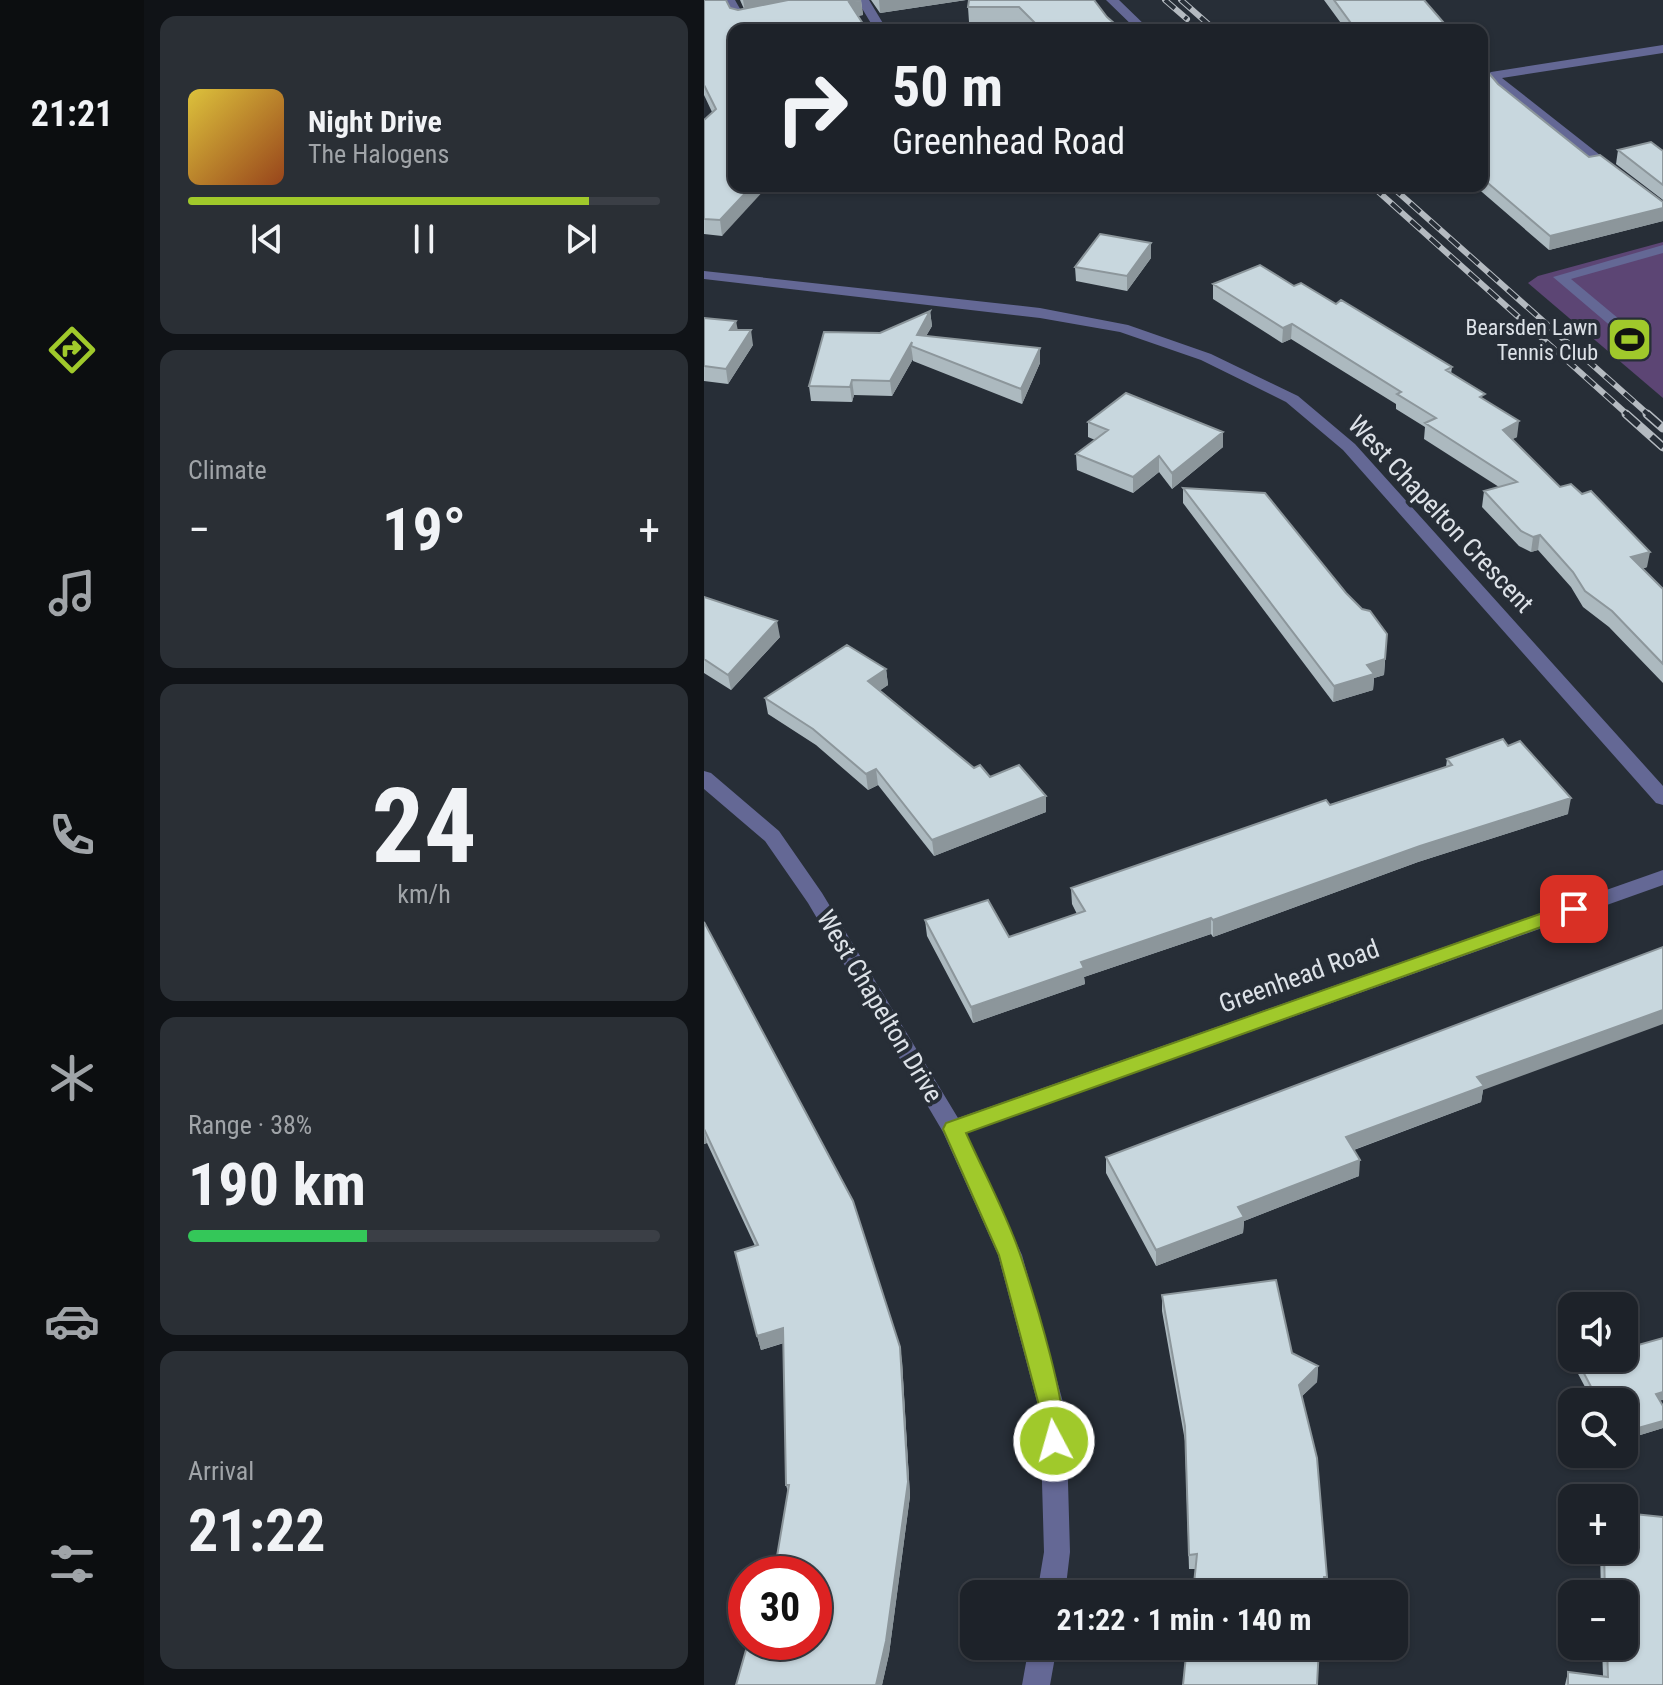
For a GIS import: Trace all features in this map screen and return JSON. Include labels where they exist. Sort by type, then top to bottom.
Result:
[{"type":"street","points":[[729,0],[739,18],[766,14]]},
{"type":"street","points":[[851,0],[864,2],[877,24]]},
{"type":"street","points":[[1112,0],[1138,24]]},
{"type":"street","points":[[1626,182],[1491,76],[1663,49]]},
{"type":"street","points":[[1638,342],[1560,277],[1663,249]]},
{"type":"street","name":"West Chapelton Crescent","points":[[704,275],[1040,313],[1123,328],[1206,357],[1292,399],[1349,447],[1663,798]]},
{"type":"street","name":"West Chapelton Drive","points":[[704,778],[772,836],[815,898],[953,1129],[1010,1255],[1053,1413],[1057,1552],[1053,1580]]},
{"type":"street","name":"Greenhead Road","points":[[953,1129],[1663,877]]},
{"type":"street","points":[[1036,1685],[1040,1660]]},
{"type":"shaded area","name":"Bearsden Lawn Tennis Club","points":[[1663,242],[1663,398],[1528,283],[1538,276]]},
{"type":"building","points":[[704,0],[726,0],[730,8],[738,10],[788,0],[861,0],[849,2],[863,24],[728,24],[728,192],[746,192],[720,220],[704,219],[704,120],[716,109],[704,85]]},
{"type":"building","points":[[969,0],[1094,0],[1115,24],[1036,24],[1019,7],[968,7]]},
{"type":"building","points":[[1334,0],[1424,0],[1445,24],[1352,24]]},
{"type":"building","points":[[1488,72],[1498,84],[1589,157],[1600,155],[1663,202],[1663,208],[1550,236],[1488,183]]},
{"type":"building","points":[[1651,142],[1663,151],[1663,185],[1618,150]]},
{"type":"building","points":[[1100,234],[1151,243],[1127,276],[1075,267]]},
{"type":"building","points":[[1260,265],[1294,286],[1301,283],[1336,304],[1341,300],[1452,367],[1446,370],[1485,394],[1480,397],[1519,421],[1503,430],[1560,487],[1571,484],[1582,494],[1591,491],[1650,552],[1631,557],[1663,589],[1663,664],[1612,611],[1585,591],[1573,572],[1540,535],[1533,537],[1521,531],[1484,491],[1517,482],[1425,423],[1436,418],[1397,394],[1401,392],[1292,324],[1283,328],[1213,284]]},
{"type":"building","points":[[930,311],[917,335],[1040,348],[1021,389],[911,346],[912,342],[890,381],[852,380],[850,387],[809,386],[824,332],[880,333]]},
{"type":"building","points":[[704,318],[736,321],[730,330],[751,330],[726,369],[704,366]]},
{"type":"building","points":[[1126,393],[1223,432],[1172,473],[1159,456],[1133,477],[1076,454],[1108,430],[1088,422]]},
{"type":"building","points":[[1183,488],[1265,493],[1346,593],[1362,609],[1370,611],[1387,634],[1385,659],[1367,665],[1374,674],[1334,686]]},
{"type":"building","points":[[704,597],[777,621],[728,675],[704,659]]},
{"type":"building","points":[[847,645],[886,669],[868,681],[974,768],[980,765],[990,777],[1019,765],[1046,796],[932,840],[876,769],[866,774],[813,729],[765,698]]},
{"type":"building","points":[[1503,739],[1508,746],[1520,741],[1571,798],[1420,846],[1213,920],[1211,918],[1081,962],[1084,968],[971,1007],[925,920],[988,900],[1009,937],[1085,911],[1071,888],[1326,800],[1330,805],[1452,765],[1447,759]]},
{"type":"building","points":[[704,922],[853,1201],[900,1347],[908,1482],[886,1641],[876,1685],[736,1685],[743,1660],[832,1660],[832,1556],[777,1556],[789,1485],[786,1485],[783,1328],[757,1336],[735,1252],[758,1245],[704,1129]]},
{"type":"building","points":[[1663,947],[1663,1010],[1477,1077],[1484,1086],[1346,1137],[1360,1160],[1238,1207],[1244,1217],[1156,1250],[1106,1157]]},
{"type":"building","points":[[1276,1280],[1292,1353],[1318,1366],[1299,1385],[1317,1458],[1327,1577],[1324,1580],[1194,1580],[1197,1554],[1189,1555],[1185,1426],[1162,1295]]},
{"type":"building","points":[[1663,1338],[1663,1392],[1656,1394],[1663,1406],[1663,1421],[1638,1428],[1638,1388],[1592,1388],[1583,1372],[1638,1372],[1638,1345]]},
{"type":"building","points":[[1638,1514],[1663,1517],[1663,1685],[1568,1685],[1568,1672],[1608,1677],[1607,1660],[1638,1660],[1638,1580],[1605,1580],[1604,1564],[1638,1564]]},
{"type":"building","points":[[1186,1660],[1318,1660],[1317,1685],[1183,1685]]},
{"type":"railway","points":[[1165,0],[1187,19]]},
{"type":"railway","points":[[1181,0],[1208,24]]},
{"type":"railway","points":[[1379,192],[1629,416]]},
{"type":"railway","points":[[1398,192],[1650,416]]},
{"type":"railway","points":[[1626,414],[1663,447]]},
{"type":"railway","points":[[1647,414],[1663,428]]},
{"type":"place","name":"Bearsden Lawn Tennis Club","points":[[1629,340]]},
{"type":"route","points":[[1054,1441],[1053,1413],[1010,1255],[953,1129],[1574,909]]}]
